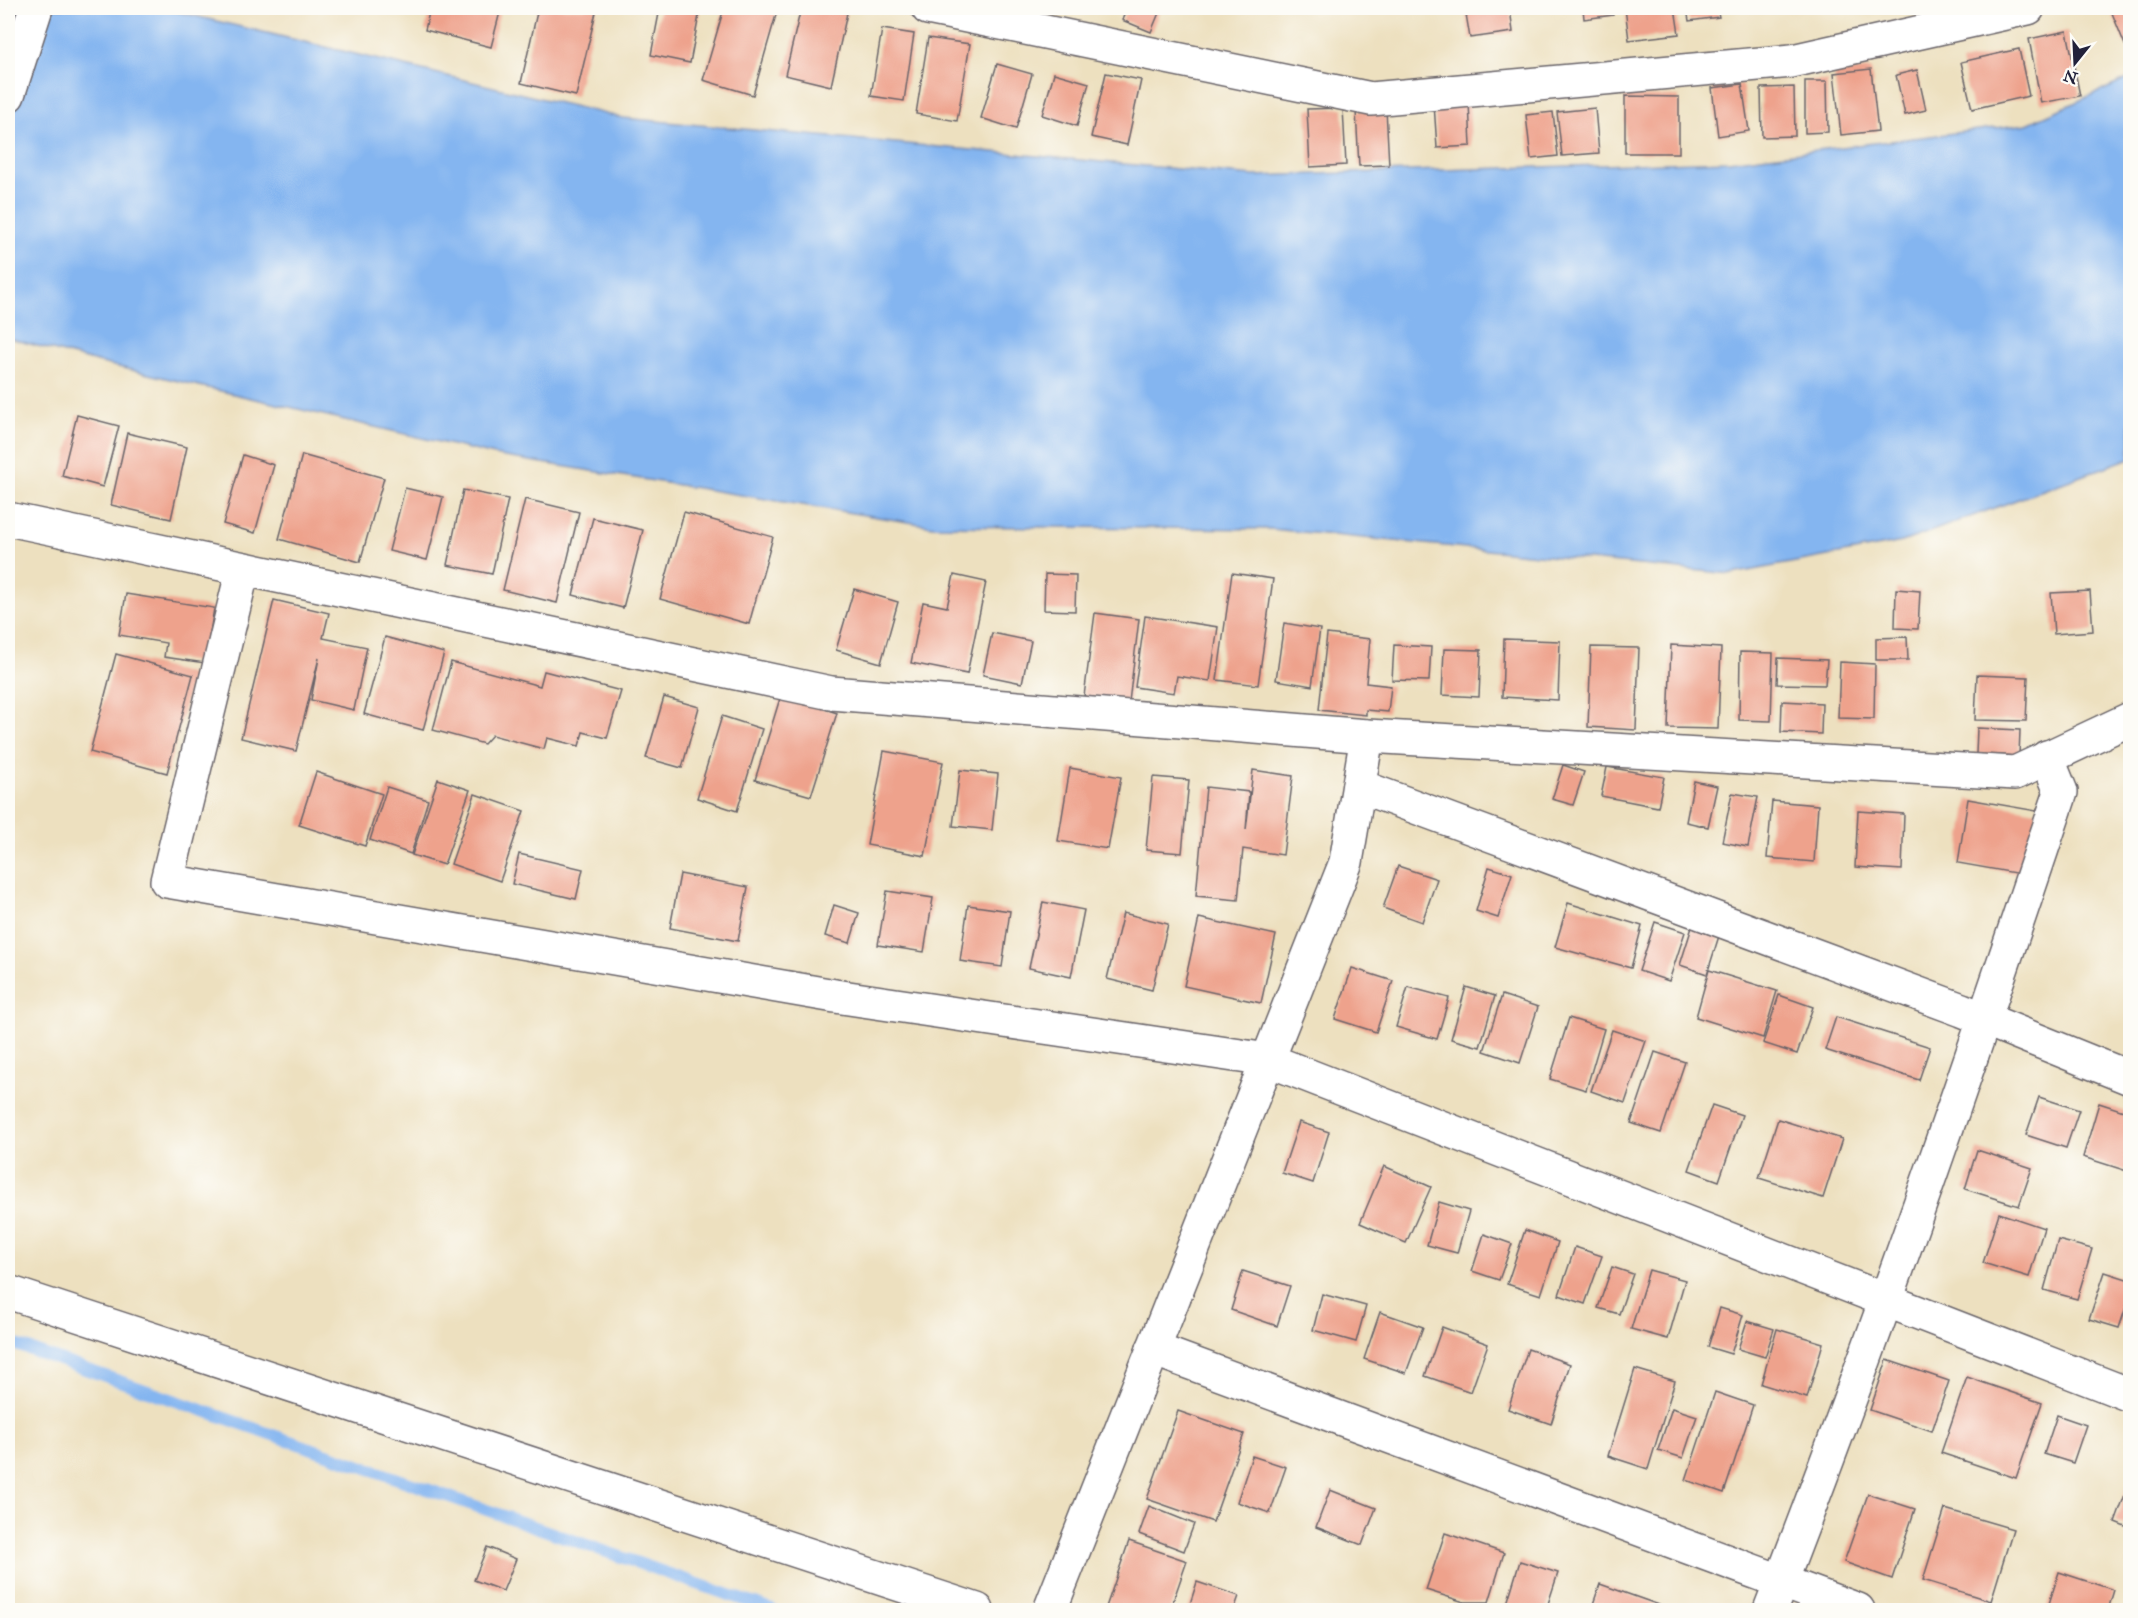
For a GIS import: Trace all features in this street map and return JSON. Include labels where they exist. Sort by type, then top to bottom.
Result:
[{"type":"street","points":[[8,96],[36,8]]},
{"type":"street","points":[[928,8],[1371,99],[1792,61],[2028,8]]},
{"type":"street","points":[[8,519],[831,693],[1367,736],[2015,772],[2130,719]]},
{"type":"street","points":[[243,569],[168,881],[835,996],[1268,1060],[2130,1395]]},
{"type":"street","points":[[1050,1611],[1346,862],[1367,736]]},
{"type":"street","points":[[1776,1596],[1887,1300],[2061,792],[2047,758]]},
{"type":"street","points":[[1359,786],[1985,1019],[2130,1077]]},
{"type":"street","points":[[8,1292],[977,1611]]},
{"type":"street","points":[[1153,1350],[1776,1596],[1858,1611]]},
{"type":"water","points":[[8,8],[162,8],[623,118],[1254,176],[1729,161],[2027,124],[2130,78],[2130,458],[1902,542],[1732,574],[1271,529],[933,526],[499,456],[97,362],[8,338]]},
{"type":"building","points":[[430,8],[501,8],[491,47],[425,30]]},
{"type":"building","points":[[538,8],[597,8],[576,96],[521,83]]},
{"type":"building","points":[[660,8],[700,10],[690,63],[651,55]]},
{"type":"building","points":[[724,8],[778,8],[753,95],[703,80]]},
{"type":"building","points":[[801,8],[821,8],[847,13],[831,86],[785,75]]},
{"type":"building","points":[[1127,8],[1161,8],[1151,32],[1122,20]]},
{"type":"building","points":[[1465,8],[1510,8],[1513,32],[1470,38]]},
{"type":"building","points":[[1583,8],[1612,8],[1613,15],[1584,19]]},
{"type":"building","points":[[1625,8],[1675,8],[1679,34],[1629,40]]},
{"type":"building","points":[[1687,8],[1717,8],[1719,17],[1689,21]]},
{"type":"building","points":[[2130,8],[2130,42],[2125,45],[2112,13]]},
{"type":"building","points":[[882,29],[914,34],[904,101],[871,96]]},
{"type":"building","points":[[2067,31],[2080,96],[2041,103],[2029,39]]},
{"type":"building","points":[[928,38],[970,44],[957,121],[916,114]]},
{"type":"building","points":[[2019,49],[2029,96],[1972,109],[1961,62]]},
{"type":"building","points":[[997,64],[1032,74],[1016,129],[981,118]]},
{"type":"building","points":[[1871,69],[1878,131],[1841,135],[1834,73]]},
{"type":"building","points":[[1917,70],[1926,110],[1905,115],[1896,75]]},
{"type":"building","points":[[1054,73],[1089,83],[1077,126],[1042,115]]},
{"type":"building","points":[[1106,73],[1141,80],[1127,145],[1091,137]]},
{"type":"building","points":[[1805,81],[1827,81],[1828,132],[1805,133]]},
{"type":"building","points":[[1742,84],[1749,131],[1718,136],[1712,88]]},
{"type":"building","points":[[1794,87],[1795,136],[1762,137],[1761,88]]},
{"type":"building","points":[[1625,96],[1679,97],[1679,153],[1625,153]]},
{"type":"building","points":[[1469,102],[1471,146],[1437,148],[1434,104]]},
{"type":"building","points":[[1343,108],[1346,165],[1310,167],[1307,109]]},
{"type":"building","points":[[1595,108],[1599,153],[1562,156],[1557,112]]},
{"type":"building","points":[[1386,109],[1389,165],[1359,166],[1356,111]]},
{"type":"building","points":[[1553,112],[1558,156],[1531,159],[1526,115]]},
{"type":"building","points":[[77,415],[119,426],[103,487],[62,476]]},
{"type":"building","points":[[127,433],[187,447],[171,519],[111,505]]},
{"type":"building","points":[[243,455],[274,465],[255,533],[223,524]]},
{"type":"building","points":[[302,455],[384,478],[360,562],[279,539]]},
{"type":"building","points":[[405,488],[443,497],[427,560],[389,551]]},
{"type":"building","points":[[463,490],[508,499],[492,574],[447,565]]},
{"type":"building","points":[[525,499],[579,512],[557,603],[503,590]]},
{"type":"building","points":[[684,512],[773,537],[749,624],[660,599]]},
{"type":"building","points":[[593,518],[643,530],[623,608],[573,595]]},
{"type":"building","points":[[1232,573],[1273,579],[1258,685],[1217,680]]},
{"type":"building","points":[[1045,574],[1076,575],[1075,611],[1044,610]]},
{"type":"building","points":[[954,575],[986,582],[967,674],[911,663],[923,602],[947,607]]},
{"type":"building","points":[[854,589],[898,602],[881,663],[836,650]]},
{"type":"building","points":[[1896,589],[1920,591],[1918,629],[1895,628]]},
{"type":"building","points":[[2090,591],[2093,631],[2054,634],[2051,593]]},
{"type":"building","points":[[126,594],[214,608],[205,663],[164,657],[166,643],[119,635]]},
{"type":"building","points":[[274,600],[329,613],[323,638],[367,647],[354,710],[311,700],[319,658],[296,751],[241,738]]},
{"type":"building","points":[[1095,613],[1139,619],[1129,702],[1084,696]]},
{"type":"building","points":[[1145,616],[1218,627],[1210,681],[1177,676],[1174,693],[1135,687]]},
{"type":"building","points":[[1284,623],[1320,629],[1312,686],[1276,680]]},
{"type":"building","points":[[992,633],[1031,641],[1022,683],[983,675]]},
{"type":"building","points":[[1327,634],[1370,639],[1366,683],[1391,686],[1388,712],[1366,710],[1366,715],[1319,710]]},
{"type":"building","points":[[385,637],[444,653],[423,730],[364,714]]},
{"type":"building","points":[[1907,637],[1908,660],[1876,660],[1876,638]]},
{"type":"building","points":[[1504,639],[1560,641],[1558,700],[1502,697]]},
{"type":"building","points":[[1394,645],[1431,647],[1429,681],[1392,680]]},
{"type":"building","points":[[1671,645],[1721,648],[1718,729],[1668,728]]},
{"type":"building","points":[[1591,647],[1639,648],[1636,730],[1588,727]]},
{"type":"building","points":[[1444,649],[1481,650],[1479,697],[1442,695]]},
{"type":"building","points":[[1740,652],[1773,653],[1771,721],[1739,720]]},
{"type":"building","points":[[116,654],[193,675],[167,773],[90,752]]},
{"type":"building","points":[[1778,658],[1827,660],[1825,685],[1777,684]]},
{"type":"building","points":[[451,662],[540,686],[544,671],[621,691],[607,738],[583,732],[579,746],[547,738],[544,749],[492,735],[484,744],[433,730]]},
{"type":"building","points":[[1840,662],[1875,664],[1874,719],[1838,718]]},
{"type":"building","points":[[1977,675],[2028,677],[2026,721],[1975,720]]},
{"type":"building","points":[[781,695],[837,713],[811,796],[755,780]]},
{"type":"building","points":[[664,697],[699,707],[682,768],[646,758]]},
{"type":"building","points":[[1782,701],[1822,703],[1821,734],[1781,732]]},
{"type":"building","points":[[722,716],[762,729],[737,811],[697,798]]},
{"type":"building","points":[[1977,728],[2020,730],[2019,756],[1976,754]]},
{"type":"building","points":[[884,751],[943,762],[925,856],[867,845]]},
{"type":"building","points":[[1563,765],[1584,772],[1573,805],[1552,799]]},
{"type":"building","points":[[1607,767],[1664,777],[1658,807],[1601,796]]},
{"type":"building","points":[[1070,768],[1121,777],[1108,849],[1058,841]]},
{"type":"building","points":[[960,770],[998,774],[992,830],[953,826]]},
{"type":"building","points":[[1253,770],[1293,776],[1283,855],[1243,849],[1238,900],[1196,896],[1206,787],[1249,792],[1246,830]]},
{"type":"building","points":[[316,772],[382,794],[365,846],[299,825]]},
{"type":"building","points":[[1153,777],[1189,780],[1182,853],[1146,850]]},
{"type":"building","points":[[438,779],[470,790],[444,865],[412,855]]},
{"type":"building","points":[[1694,781],[1717,786],[1708,827],[1686,822]]},
{"type":"building","points":[[387,787],[428,800],[411,854],[370,840]]},
{"type":"building","points":[[1732,793],[1758,797],[1748,847],[1722,842]]},
{"type":"building","points":[[475,794],[524,811],[500,881],[451,864]]},
{"type":"building","points":[[1968,799],[2037,811],[2026,875],[1958,863]]},
{"type":"building","points":[[1772,801],[1818,805],[1814,862],[1767,858]]},
{"type":"building","points":[[1858,811],[1904,814],[1902,870],[1855,867]]},
{"type":"building","points":[[519,854],[583,869],[576,899],[512,884]]},
{"type":"building","points":[[1398,866],[1437,879],[1422,922],[1383,908]]},
{"type":"building","points":[[1489,867],[1512,874],[1498,918],[1476,911]]},
{"type":"building","points":[[680,874],[748,887],[738,941],[670,928]]},
{"type":"building","points":[[887,891],[933,898],[924,952],[878,945]]},
{"type":"building","points":[[1043,902],[1084,910],[1071,977],[1029,968]]},
{"type":"building","points":[[1568,903],[1642,926],[1631,968],[1555,947]]},
{"type":"building","points":[[834,905],[859,913],[850,943],[825,936]]},
{"type":"building","points":[[968,905],[1010,911],[1002,967],[960,961]]},
{"type":"building","points":[[1123,913],[1168,924],[1152,990],[1107,979]]},
{"type":"building","points":[[1199,918],[1276,935],[1261,1003],[1184,986]]},
{"type":"building","points":[[1655,922],[1685,932],[1669,981],[1639,971]]},
{"type":"building","points":[[1692,927],[1719,936],[1707,974],[1680,965]]},
{"type":"building","points":[[1352,968],[1393,981],[1376,1032],[1335,1019]]},
{"type":"building","points":[[1709,970],[1777,991],[1763,1038],[1696,1017]]},
{"type":"building","points":[[1408,987],[1449,998],[1437,1039],[1396,1027]]},
{"type":"building","points":[[1466,987],[1495,996],[1480,1047],[1451,1039]]},
{"type":"building","points":[[1502,995],[1538,1007],[1520,1063],[1484,1051]]},
{"type":"building","points":[[1779,995],[1813,1007],[1797,1054],[1763,1043]]},
{"type":"building","points":[[1836,1017],[1930,1047],[1919,1080],[1825,1050]]},
{"type":"building","points":[[1569,1018],[1604,1029],[1586,1090],[1550,1079]]},
{"type":"building","points":[[1612,1030],[1646,1041],[1625,1103],[1591,1091]]},
{"type":"building","points":[[1655,1052],[1685,1062],[1661,1133],[1631,1123]]},
{"type":"building","points":[[2039,1097],[2079,1110],[2066,1148],[2026,1135]]},
{"type":"building","points":[[2099,1103],[2130,1113],[2130,1172],[2083,1157]]},
{"type":"building","points":[[1712,1105],[1742,1115],[1719,1181],[1689,1170]]},
{"type":"building","points":[[1778,1119],[1842,1139],[1823,1198],[1759,1178]]},
{"type":"building","points":[[1299,1122],[1329,1132],[1313,1183],[1282,1173]]},
{"type":"building","points":[[1977,1150],[2032,1168],[2019,1206],[1965,1189]]},
{"type":"building","points":[[1384,1166],[1431,1187],[1406,1243],[1360,1223]]},
{"type":"building","points":[[1439,1202],[1469,1211],[1457,1253],[1427,1245]]},
{"type":"building","points":[[1999,1213],[2044,1228],[2029,1277],[1983,1263]]},
{"type":"building","points":[[1525,1230],[1558,1242],[1541,1295],[1507,1284]]},
{"type":"building","points":[[1484,1234],[1512,1244],[1499,1280],[1472,1271]]},
{"type":"building","points":[[2058,1240],[2092,1249],[2077,1299],[2044,1290]]},
{"type":"building","points":[[1575,1247],[1602,1256],[1585,1304],[1559,1295]]},
{"type":"building","points":[[1612,1267],[1633,1274],[1619,1314],[1598,1308]]},
{"type":"building","points":[[1649,1270],[1685,1280],[1668,1339],[1631,1329]]},
{"type":"building","points":[[1243,1271],[1290,1286],[1277,1326],[1231,1310]]},
{"type":"building","points":[[2105,1272],[2130,1280],[2130,1295],[2119,1328],[2089,1319]]},
{"type":"building","points":[[1322,1294],[1366,1306],[1356,1342],[1313,1330]]},
{"type":"building","points":[[1720,1308],[1743,1315],[1731,1354],[1708,1347]]},
{"type":"building","points":[[1380,1312],[1423,1327],[1406,1373],[1364,1359]]},
{"type":"building","points":[[1747,1321],[1774,1329],[1765,1357],[1738,1349]]},
{"type":"building","points":[[1442,1327],[1488,1344],[1471,1392],[1425,1376]]},
{"type":"building","points":[[1777,1329],[1823,1343],[1807,1398],[1761,1384]]},
{"type":"building","points":[[1528,1349],[1570,1364],[1551,1424],[1508,1409]]},
{"type":"building","points":[[1887,1360],[1949,1381],[1932,1431],[1870,1410]]},
{"type":"building","points":[[1635,1369],[1675,1381],[1648,1469],[1608,1456]]},
{"type":"building","points":[[1967,1377],[2042,1403],[2016,1478],[1941,1453]]},
{"type":"building","points":[[1715,1392],[1753,1405],[1724,1493],[1686,1480]]},
{"type":"building","points":[[1672,1408],[1697,1416],[1683,1458],[1658,1450]]},
{"type":"building","points":[[1178,1411],[1244,1434],[1213,1522],[1147,1499]]},
{"type":"building","points":[[2057,1415],[2086,1425],[2073,1463],[2044,1454]]},
{"type":"building","points":[[1252,1456],[1286,1467],[1270,1513],[1237,1502]]},
{"type":"building","points":[[2130,1481],[2130,1528],[2115,1522]]},
{"type":"building","points":[[1330,1490],[1376,1508],[1362,1545],[1316,1527]]},
{"type":"building","points":[[1868,1494],[1915,1509],[1892,1579],[1844,1562]]},
{"type":"building","points":[[1149,1506],[1194,1524],[1184,1551],[1139,1534]]},
{"type":"building","points":[[1945,1509],[2013,1529],[1991,1601],[1923,1580]]},
{"type":"building","points":[[1445,1533],[1504,1553],[1489,1602],[1464,1602],[1426,1590]]},
{"type":"building","points":[[1129,1541],[1187,1561],[1170,1610],[1105,1610]]},
{"type":"building","points":[[487,1547],[516,1559],[503,1591],[474,1580]]},
{"type":"building","points":[[1520,1561],[1558,1573],[1546,1610],[1505,1610]]},
{"type":"building","points":[[2059,1572],[2114,1590],[2108,1610],[2047,1610]]},
{"type":"building","points":[[1197,1582],[1239,1596],[1234,1610],[1188,1610]]},
{"type":"building","points":[[1600,1584],[1659,1605],[1657,1610],[1591,1610]]},
{"type":"waterway","points":[[8,1342],[772,1610]]}]
